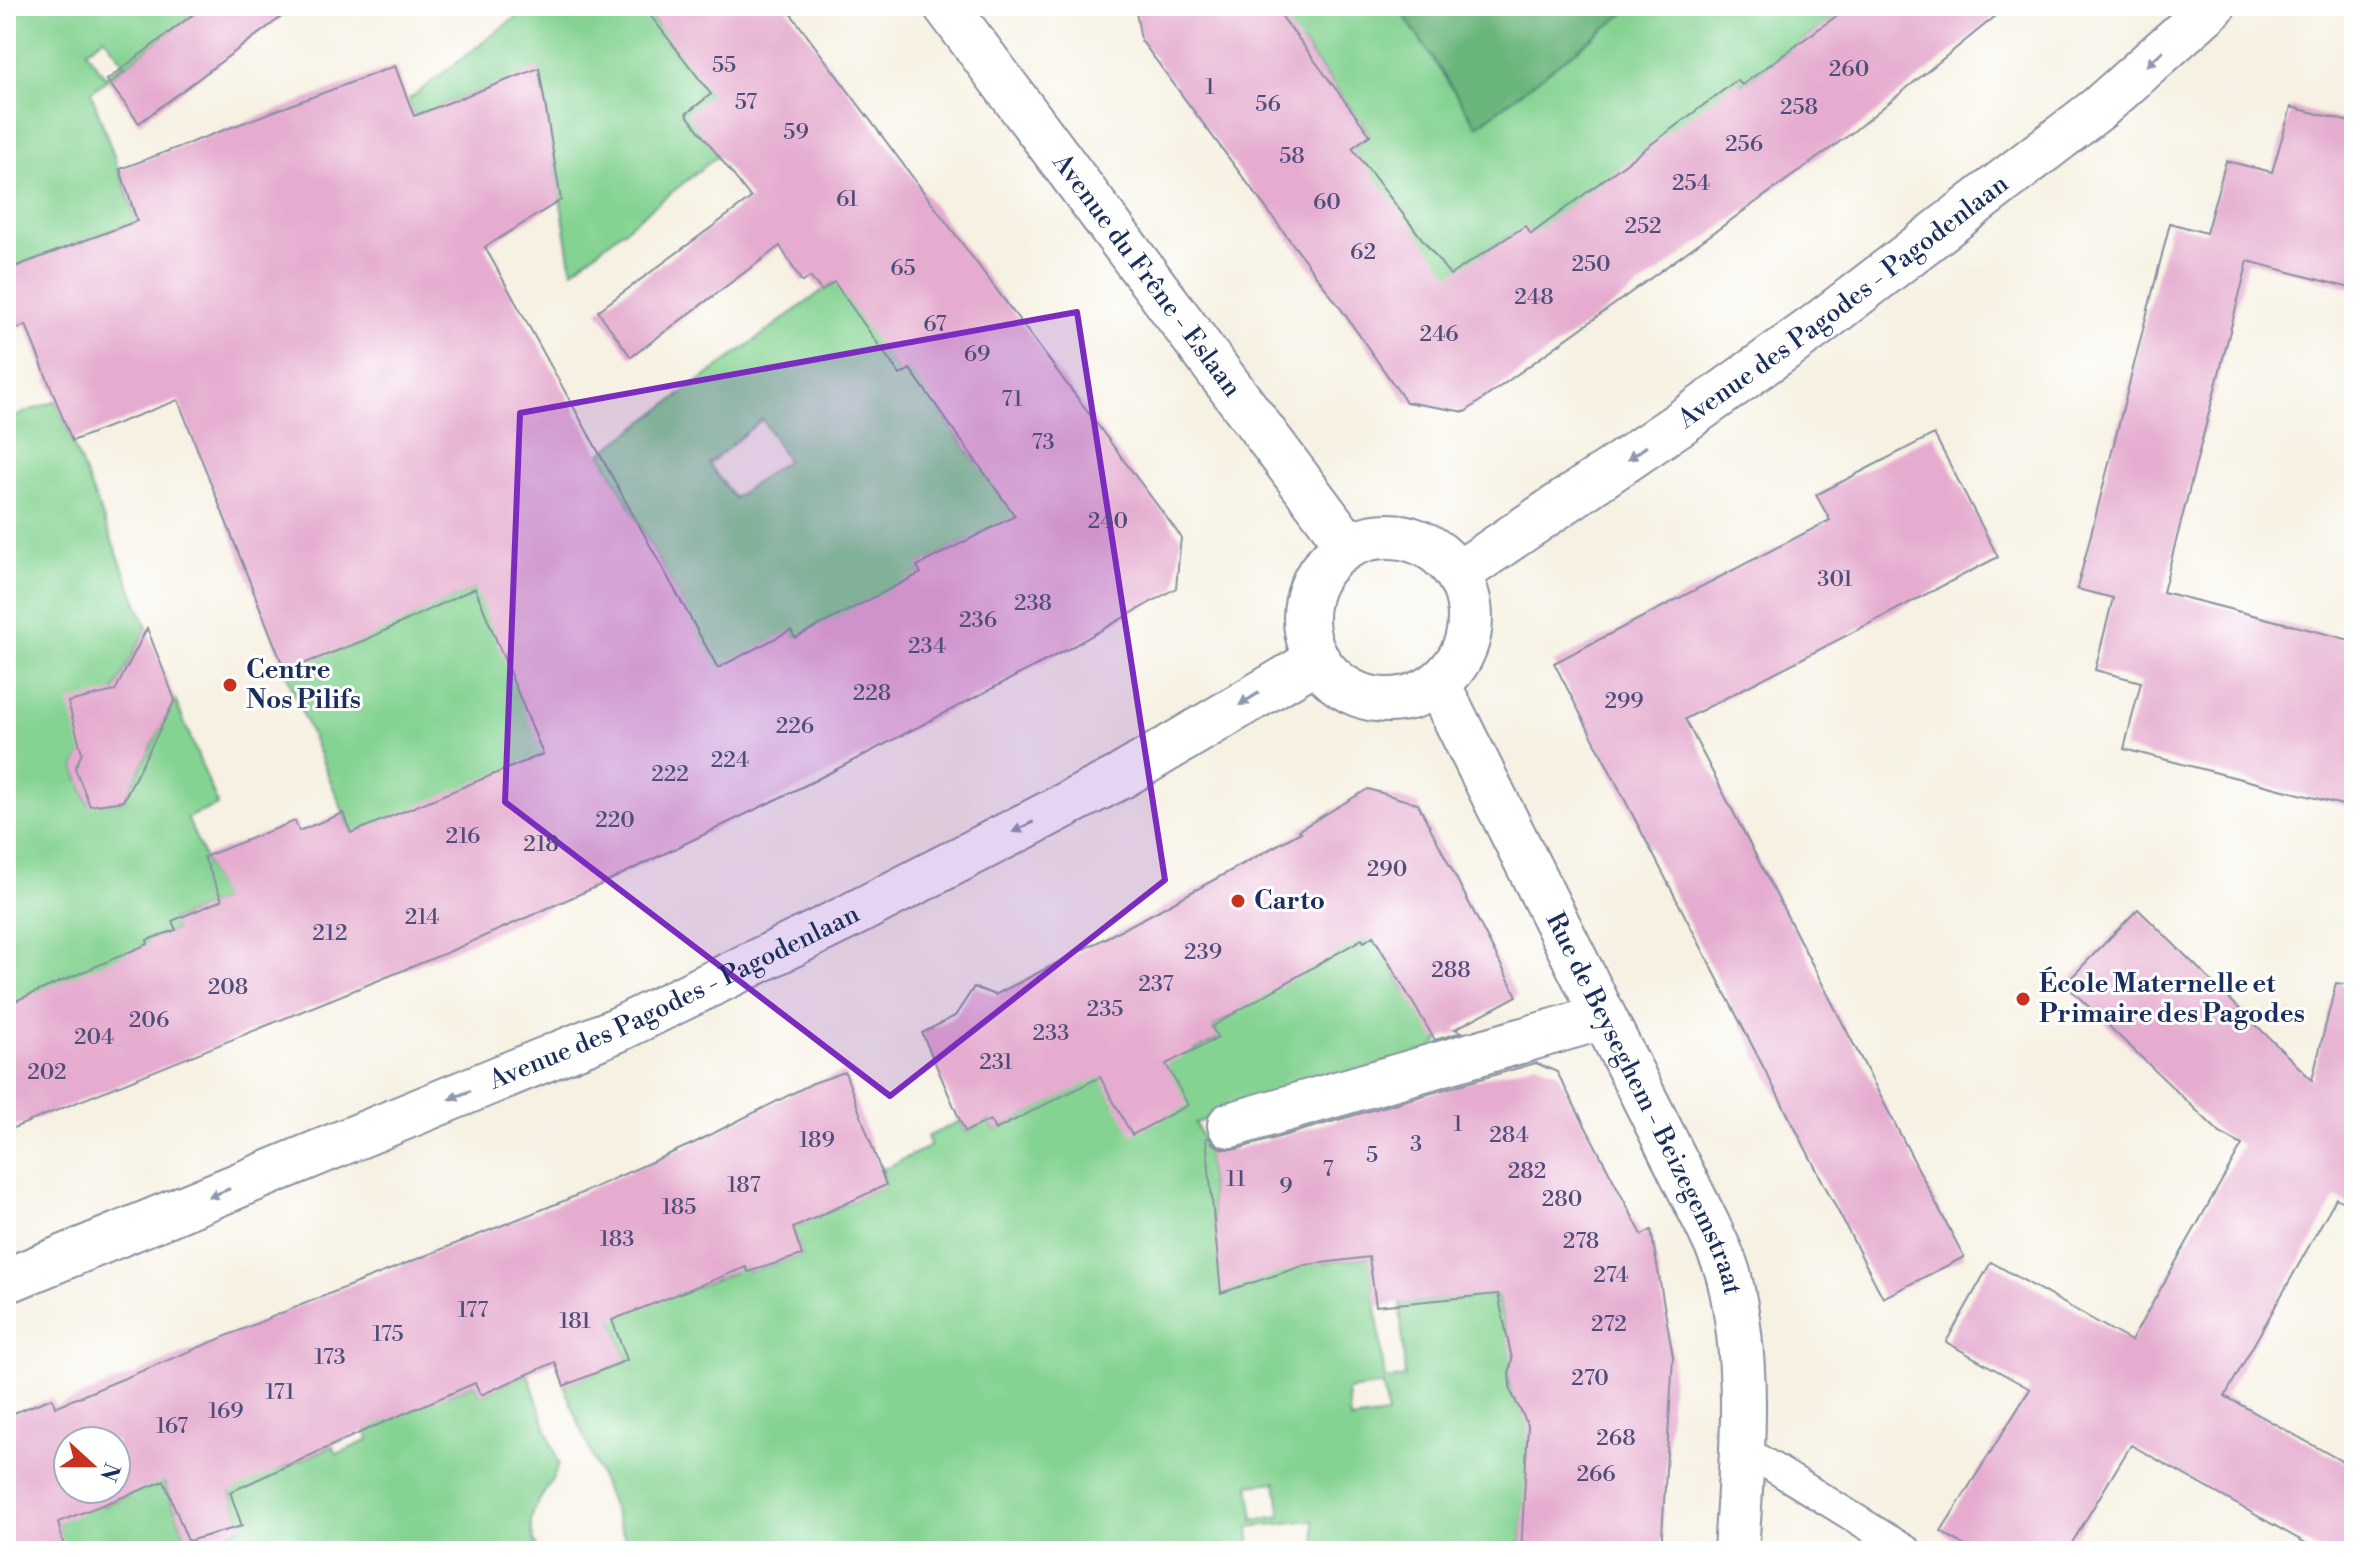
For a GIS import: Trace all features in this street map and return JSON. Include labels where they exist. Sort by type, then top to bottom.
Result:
[{"type":"street","name":"Avenue du Frêne - Eslaan","points":[[946,6],[1348,545]]},
{"type":"street","name":"Avenue des Pagodes - Pagodenlaan","points":[[1458,574],[1679,424],[1816,326],[2099,108],[2213,6]]},
{"type":"street","points":[[1388,535],[1409,538],[1428,545],[1445,557],[1458,574],[1470,612],[1469,633],[1463,653],[1438,684],[1413,697],[1385,701],[1358,695],[1334,681],[1317,660],[1308,640],[1305,617],[1308,596],[1317,575],[1331,558],[1348,545],[1388,535]]},
{"type":"street","name":"Avenue des Pagodes - Pagodenlaan","points":[[6,1281],[619,1029],[846,918],[1120,777],[1317,660]]},
{"type":"street","name":"Rue de Beyseghem - Beizegemstraat","points":[[1438,684],[1708,1226],[1729,1275],[1738,1330],[1743,1449],[1736,1551]]},
{"type":"street","points":[[1230,1125],[1603,1017]]},
{"type":"lane","points":[[1743,1449],[1908,1551]]},
{"type":"highlighted area","points":[[1077,312],[1165,880],[890,1096],[505,802],[520,413]]},
{"type":"green space","points":[[6,6],[204,6],[91,92],[137,221],[6,270]],"holes":[[[104,37],[124,63],[105,77],[86,51]]]},
{"type":"green space","points":[[530,6],[643,6],[658,26],[673,15],[717,90],[719,155],[572,271],[539,69],[414,116],[408,100]]},
{"type":"green space","points":[[1282,6],[1398,6],[1477,126],[1634,6],[1837,6],[1842,12],[1742,85],[1538,244],[1512,234],[1486,251],[1448,293],[1352,148],[1370,134],[1303,44],[1274,32]]},
{"type":"green space","points":[[1398,6],[1634,6],[1477,126]]},
{"type":"green space","points":[[837,280],[900,375],[916,364],[943,416],[976,462],[1065,541],[968,540],[918,566],[921,573],[804,654],[791,631],[613,724],[542,754],[376,891],[285,671],[475,588],[688,615],[601,453]],"holes":[[[762,419],[787,460],[734,498],[709,464]]]},
{"type":"green space","points":[[56,401],[147,628],[75,768],[89,805],[123,801],[175,700],[218,805],[187,818],[223,900],[173,920],[176,930],[147,940],[156,963],[6,1015],[6,419]]},
{"type":"green space","points":[[1407,916],[1402,968],[1395,973],[1406,992],[1414,988],[1442,1036],[1428,1055],[1195,1123],[1203,1139],[1206,1139],[1214,1223],[1321,1243],[1324,1263],[1370,1257],[1385,1380],[1405,1377],[1400,1304],[1450,1298],[1477,1221],[1506,1331],[1527,1331],[1546,1359],[1511,1363],[1510,1368],[1510,1387],[1516,1402],[1533,1402],[1521,1546],[1518,1551],[1317,1551],[1313,1520],[1249,1527],[1251,1551],[630,1551],[564,1386],[627,1360],[600,1289],[675,1295],[735,1272],[727,1243],[738,1240],[748,1272],[802,1255],[793,1228],[886,1185],[881,1170],[931,1146],[927,1137],[960,1121],[965,1132],[990,1120],[995,1130],[1105,1072],[1186,1039],[1193,1051],[1217,1039],[1212,1027],[1236,1013],[1231,1001],[1360,936],[1364,941]],"holes":[[[1383,1385],[1387,1415],[1350,1420],[1347,1390]],[[1276,1482],[1281,1516],[1254,1520],[1249,1485]]]},
{"type":"green space","points":[[528,1374],[559,1465],[532,1515],[533,1537],[539,1551],[64,1551],[54,1505],[132,1505],[132,1485],[160,1473],[188,1541],[208,1535],[210,1540],[242,1527],[227,1483],[281,1469],[333,1446],[337,1454],[369,1440],[360,1413],[439,1376],[447,1395],[475,1383],[481,1395]]},
{"type":"building","points":[[204,6],[296,6],[139,123],[107,80]]},
{"type":"building","points":[[643,6],[785,6],[1181,537],[1176,588],[1066,650],[810,783],[598,886],[446,953],[6,1131],[6,1005],[148,944],[147,940],[176,930],[172,921],[222,900],[204,857],[295,821],[299,831],[343,813],[351,833],[543,754],[475,588],[365,640],[285,671],[178,400],[72,441],[26,325],[6,333],[6,270],[137,221],[120,169],[395,66],[414,116],[539,68],[561,200],[485,247],[718,668],[791,630],[795,638],[921,573],[917,566],[1015,516],[910,369],[900,375],[834,282],[822,291],[810,277],[802,282],[780,246],[631,357],[598,311],[751,198],[686,114],[711,94]]},
{"type":"building","points":[[1135,6],[1274,6],[1370,135],[1352,148],[1450,275],[1525,226],[1531,234],[1737,80],[1742,85],[1850,6],[2008,6],[1849,135],[1465,412],[1406,402],[1341,309],[1141,40]]},
{"type":"building","points":[[2291,107],[2354,123],[2354,289],[2248,261],[2163,592],[2354,641],[2354,808],[2124,749],[2141,682],[2095,670],[2113,598],[2077,589],[2170,223],[2206,233],[2226,161],[2272,172]]},
{"type":"building","points":[[1934,434],[1998,557],[1685,719],[1964,1257],[1883,1298],[1554,663],[1830,520],[1816,495]]},
{"type":"building","points":[[147,628],[175,700],[123,801],[90,806],[75,768],[82,753],[68,702],[115,691]]},
{"type":"building","points":[[1368,789],[1418,804],[1517,996],[1455,1029],[1462,1032],[1435,1040],[1373,936],[1364,942],[1362,939],[1236,1012],[1212,1027],[1218,1038],[1166,1064],[1188,1105],[1132,1135],[1100,1077],[995,1130],[990,1120],[965,1132],[922,1033],[955,1016],[974,987],[995,995],[1301,832],[1299,830]]},
{"type":"building","points":[[2138,909],[2312,1080],[2336,983],[2354,985],[2354,1208],[2336,1198],[2225,1396],[2354,1468],[2354,1551],[2320,1551],[2131,1445],[2067,1551],[1973,1551],[1941,1531],[2030,1389],[1946,1342],[1991,1262],[2131,1341],[2242,1145],[2220,1133],[2065,984]]},
{"type":"building","points":[[1536,1063],[1557,1072],[1642,1235],[1651,1230],[1673,1357],[1661,1551],[1521,1551],[1528,1425],[1511,1392],[1509,1374],[1512,1359],[1498,1294],[1376,1306],[1369,1257],[1306,1265],[1221,1293],[1206,1138],[1223,1149],[1237,1149]]},
{"type":"building","points":[[845,1072],[886,1185],[793,1228],[802,1255],[748,1272],[746,1267],[612,1320],[627,1360],[564,1386],[555,1362],[481,1395],[475,1383],[230,1492],[242,1526],[188,1541],[164,1481],[132,1493],[132,1425],[52,1425],[52,1505],[102,1505],[58,1522],[65,1551],[6,1551],[6,1416],[52,1398],[55,1407],[566,1200],[694,1143],[813,1083]]},
{"type":"place","name":"Centre Nos Pilifs","points":[[230,685]]},
{"type":"place","name":"Carto","points":[[1238,901]]},
{"type":"place","name":"École Maternelle et Primaire des Pagodes","points":[[2023,999]]}]
